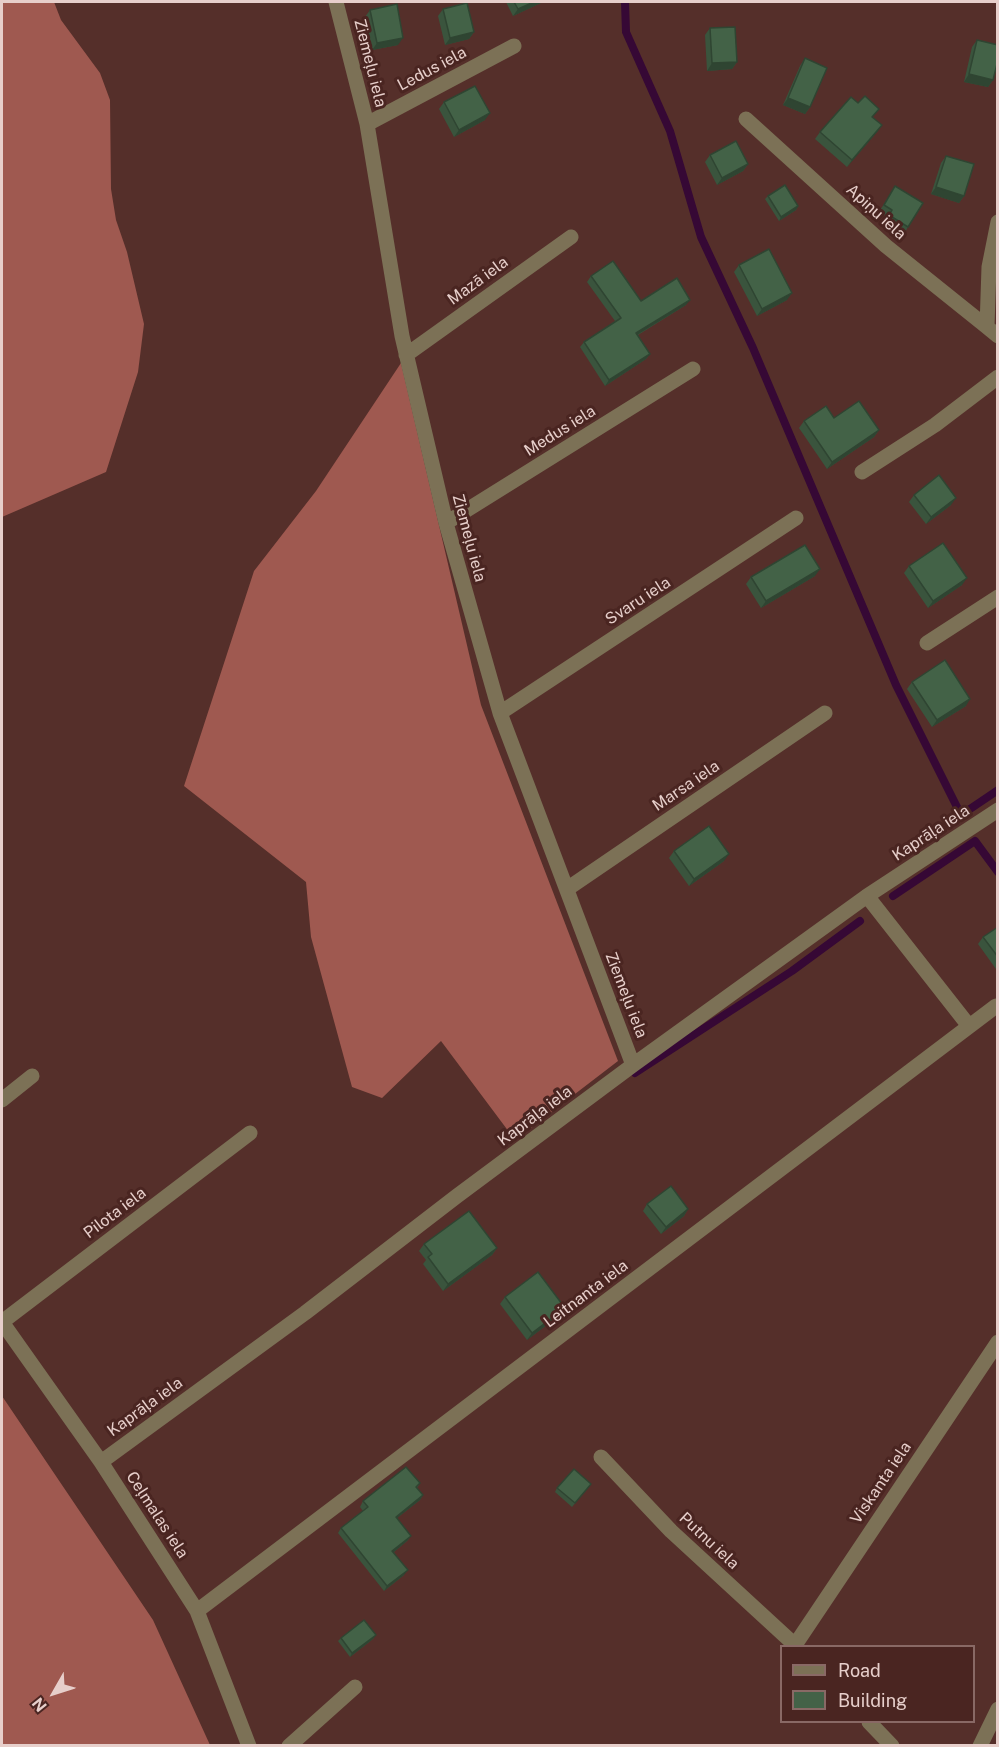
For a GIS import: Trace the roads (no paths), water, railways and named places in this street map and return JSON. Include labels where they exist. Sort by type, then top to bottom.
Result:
[{"type":"street","name":"Ziemeļu iela","points":[[336,2],[367,124],[406,355],[446,523],[500,713],[633,1065]]},
{"type":"street","name":"Ledus iela","points":[[367,124],[514,46]]},
{"type":"street","name":"Apiņu iela","points":[[746,119],[885,246],[992,332]]},
{"type":"street","points":[[992,332],[989,267],[998,222]]},
{"type":"street","name":"Mazā iela","points":[[406,355],[571,237]]},
{"type":"street","name":"Medus iela","points":[[446,523],[693,369]]},
{"type":"street","points":[[862,472],[935,425],[998,377]]},
{"type":"street","name":"Svaru iela","points":[[500,713],[795,518]]},
{"type":"street","points":[[927,643],[998,597]]},
{"type":"street","name":"Marsa iela","points":[[567,889],[825,713]]},
{"type":"street","name":"Kaprāļa iela","points":[[101,1462],[305,1313],[633,1065],[867,896],[998,810]]},
{"type":"street","points":[[867,896],[969,1026]]},
{"type":"street","name":"Leitnanta iela","points":[[197,1611],[996,1006]]},
{"type":"street","points":[[2,1100],[32,1076]]},
{"type":"street","name":"Pilota iela","points":[[2,1322],[250,1133]]},
{"type":"street","name":"Ceļmalas iela","points":[[2,1322],[101,1462],[197,1611],[249,1746]]},
{"type":"street","name":"Viskanta iela","points":[[797,1645],[998,1342]]},
{"type":"street","name":"Putnu iela","points":[[601,1457],[671,1531],[795,1645]]},
{"type":"street","points":[[289,1746],[355,1687]]},
{"type":"street","points":[[980,1746],[998,1709]]},
{"type":"street","points":[[870,1723],[892,1746]]},
{"type":"waterway","points":[[625,2],[626,32],[670,131],[701,237],[753,348],[896,685],[961,815],[998,790]]},
{"type":"waterway","points":[[893,896],[975,841],[998,872]]},
{"type":"waterway","points":[[635,1073],[792,971],[860,921]]}]
